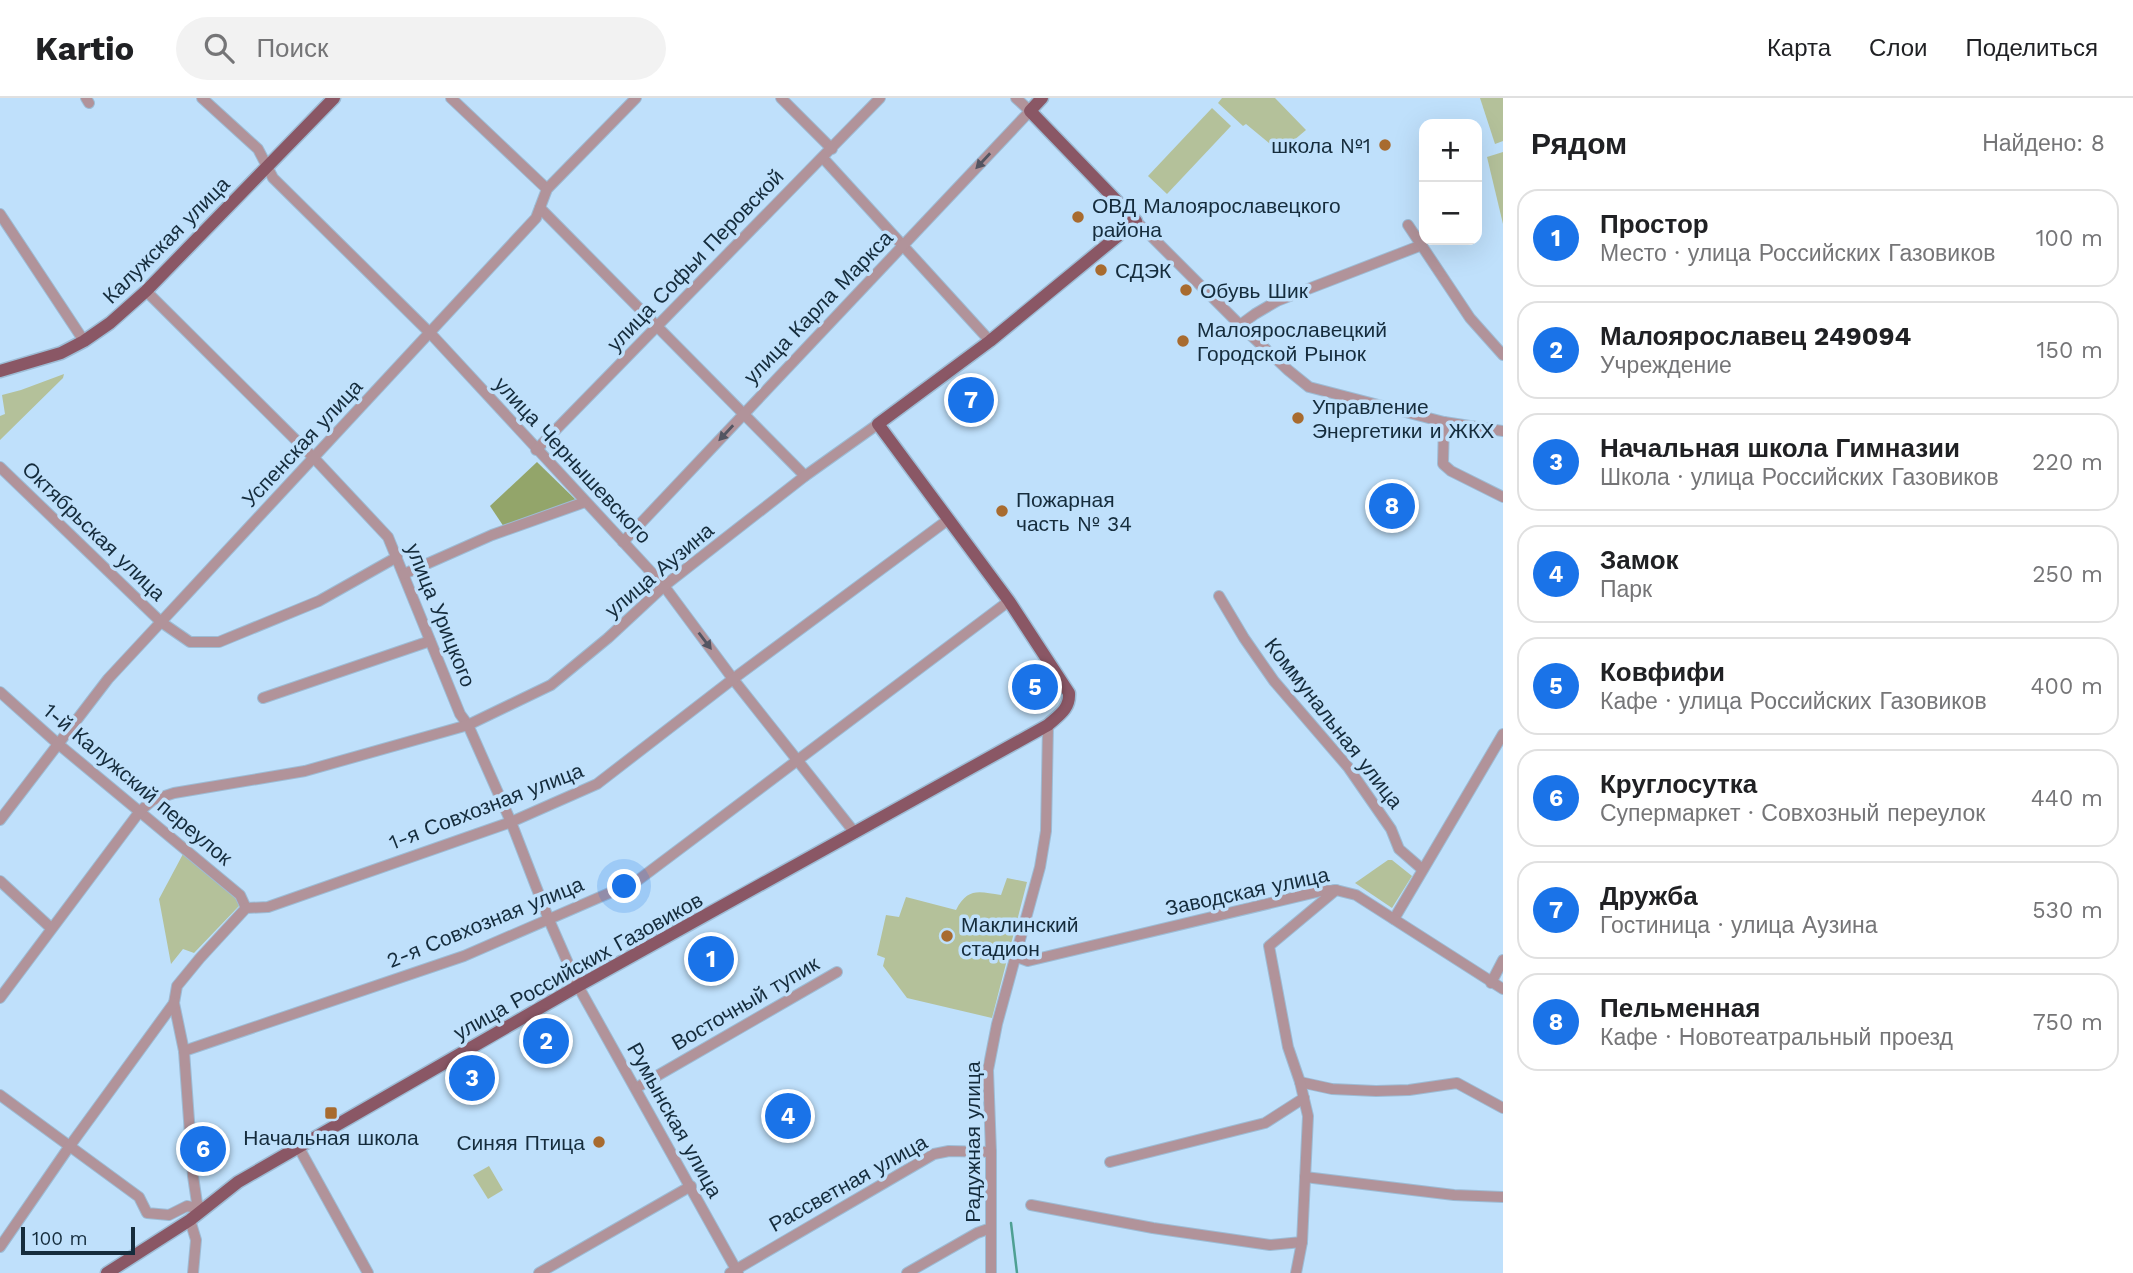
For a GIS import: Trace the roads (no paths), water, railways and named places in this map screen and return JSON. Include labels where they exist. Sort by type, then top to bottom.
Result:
[{"type":"main road","name":"Калужская улица","points":[[0,371],[61,354],[110,323],[146,291],[334,98]]},
{"type":"main road","name":"улица Карла Маркса","points":[[1030,111],[1042,98]]},
{"type":"main road","points":[[1030,111],[1136,221]]},
{"type":"main road","name":"улица Аузина","points":[[878,424],[990,341],[1136,221]]},
{"type":"main road","points":[[878,424],[1009,601]]},
{"type":"main road","name":"улица Российских Газовиков","points":[[107,1273],[190,1220],[238,1182],[578,986],[1048,725],[1063,712],[1069,700],[1069,693],[1009,601]]},
{"type":"street","name":"улица Чернышевского","points":[[202,98],[252,142],[261,153],[272,178],[431,334],[664,586],[733,679],[855,833]]},
{"type":"street","points":[[451,98],[547,189]]},
{"type":"street","name":"Успенская улица","points":[[0,820],[108,678],[431,334],[536,218],[547,189],[636,98]]},
{"type":"street","points":[[782,98],[832,149]]},
{"type":"street","name":"улица Софьи Перовской","points":[[536,450],[880,98]]},
{"type":"street","points":[[1016,98],[1030,111]]},
{"type":"street","name":"улица Карла Маркса","points":[[623,542],[1030,111]]},
{"type":"street","points":[[823,158],[990,341]]},
{"type":"street","points":[[540,208],[805,476]]},
{"type":"street","points":[[0,214],[84,341]]},
{"type":"street","points":[[1136,221],[1240,325],[1309,387],[1444,422],[1503,431]]},
{"type":"street","points":[[1408,225],[1419,241]]},
{"type":"street","points":[[1240,325],[1278,301],[1422,245],[1470,318],[1503,355]]},
{"type":"street","name":"улица Урицкого","points":[[146,291],[314,458],[388,537],[460,714],[468,724],[511,822],[578,986]]},
{"type":"street","points":[[1444,422],[1443,464],[1451,471],[1503,497]]},
{"type":"street","name":"улица Аузина","points":[[140,811],[153,800],[174,793],[305,771],[468,724],[551,685],[608,638],[664,586],[805,476],[878,424]]},
{"type":"street","name":"Октябрьская улица","points":[[0,467],[161,622]]},
{"type":"street","points":[[404,575],[492,535],[585,502]]},
{"type":"street","name":"1-я Совхозная улица","points":[[246,908],[268,907],[511,822],[597,784],[949,519]]},
{"type":"street","points":[[161,622],[190,642],[219,642],[319,601],[397,557]]},
{"type":"street","name":"Коммунальная улица","points":[[1219,596],[1274,681],[1348,766],[1391,829],[1399,849],[1422,869]]},
{"type":"street","name":"2-я Совхозная улица","points":[[184,1051],[464,956],[637,881],[1009,601]]},
{"type":"street","points":[[263,698],[430,641]]},
{"type":"street","name":"1-й Калужский переулок","points":[[0,692],[57,743],[240,895],[246,908]]},
{"type":"street","name":"Радужная улица","points":[[991,1273],[988,1070],[997,1024],[1041,867],[1046,831],[1048,725]]},
{"type":"street","points":[[1394,919],[1503,734]]},
{"type":"street","points":[[0,998],[140,811]]},
{"type":"street","points":[[0,881],[51,928]]},
{"type":"street","points":[[1296,1273],[1302,1242],[1308,1116],[1288,1047],[1269,946],[1336,890]]},
{"type":"street","name":"Заводская улица","points":[[1017,957],[1028,961],[1321,891],[1336,890],[1356,895],[1503,989]]},
{"type":"street","points":[[203,1210],[197,1203],[192,1176],[184,1051],[174,1003],[177,986],[198,959],[246,908]]},
{"type":"street","points":[[1491,983],[1503,960]]},
{"type":"street","name":"Восточный тупик","points":[[636,1088],[837,972]]},
{"type":"street","name":"Румынская улица","points":[[578,986],[691,1186],[735,1272]]},
{"type":"street","points":[[0,1247],[174,1003]]},
{"type":"street","points":[[1300,1082],[1332,1089],[1376,1091],[1409,1090],[1457,1083],[1503,1108]]},
{"type":"street","points":[[0,1095],[139,1197],[147,1213],[169,1215],[187,1206],[203,1210]]},
{"type":"street","points":[[1110,1162],[1265,1123],[1304,1098]]},
{"type":"street","points":[[299,1148],[368,1273]]},
{"type":"street","name":"Рассветная улица","points":[[735,1272],[934,1154],[949,1151],[991,1152]]},
{"type":"street","points":[[1305,1177],[1454,1195],[1503,1197]]},
{"type":"street","points":[[539,1273],[691,1186]]},
{"type":"street","points":[[1031,1205],[1153,1228],[1270,1245],[1302,1242]]},
{"type":"street","points":[[190,1220],[196,1241],[193,1273]]},
{"type":"street","points":[[907,1273],[990,1228]]},
{"type":"waterway","points":[[1011,1223],[1017,1273]]},
{"type":"place","name":"школа №1","points":[[1385,145]]},
{"type":"place","name":"ОВД Малоярославецкого района","points":[[1078,217]]},
{"type":"place","name":"СДЭК","points":[[1101,270]]},
{"type":"place","name":"Обувь Шик","points":[[1186,290]]},
{"type":"place","name":"Малоярославецкий Городской Рынок","points":[[1183,341]]},
{"type":"place","name":"Дружба","points":[[971,400]]},
{"type":"place","name":"Управление Энергетики и ЖКХ","points":[[1298,418]]},
{"type":"place","name":"Пельменная","points":[[1392,506]]},
{"type":"place","name":"Пожарная часть № 34","points":[[1002,511]]},
{"type":"place","name":"Ковфифи","points":[[1035,687]]},
{"type":"place","name":"Маклинский стадион","points":[[947,936]]},
{"type":"place","name":"Простор","points":[[711,959]]},
{"type":"place","name":"Малоярославец 249094","points":[[546,1041]]},
{"type":"place","name":"Начальная школа Гимназии","points":[[472,1078]]},
{"type":"place","name":"Начальная школа","points":[[331,1113]]},
{"type":"place","name":"Замок","points":[[788,1116]]},
{"type":"place","name":"Синяя Птица","points":[[599,1142]]},
{"type":"place","name":"Круглосутка","points":[[203,1149]]}]
